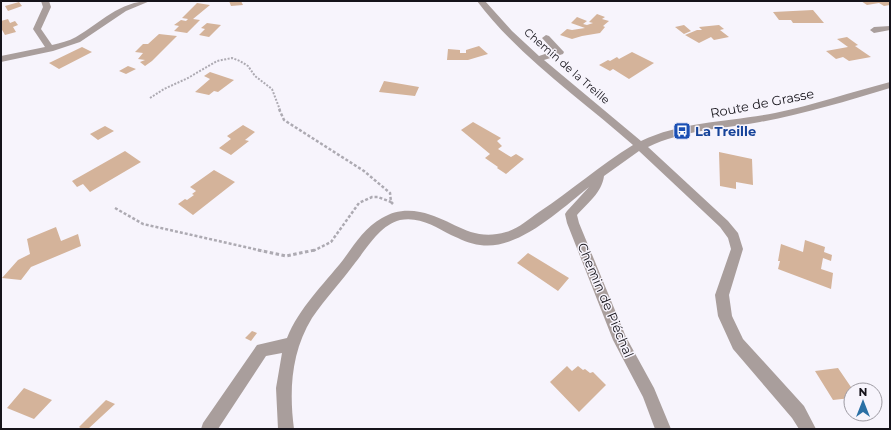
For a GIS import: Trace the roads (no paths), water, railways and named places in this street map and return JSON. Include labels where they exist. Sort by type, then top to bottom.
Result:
[{"type":"street","points":[[45,1],[47,7],[37,29],[50,49]]},
{"type":"street","points":[[1,59],[50,49],[77,40],[124,9],[146,1]]},
{"type":"street","name":"Chemin de la Treille","points":[[482,1],[515,38],[563,81],[622,129],[724,224],[734,236],[737,249],[722,295],[725,316],[738,344],[798,412],[808,429]]},
{"type":"street","points":[[874,30],[890,28]]},
{"type":"street","points":[[538,59],[560,52],[546,38]]},
{"type":"street","name":"Route de Grasse","points":[[292,344],[314,305],[360,247],[386,221],[395,217],[406,215],[426,218],[473,239],[489,242],[510,236],[520,231],[551,211],[617,160],[640,146],[656,139],[682,131],[760,119],[805,110],[890,85]]},
{"type":"street","name":"Chemin de Piéchal","points":[[598,175],[598,182],[594,190],[571,214],[573,223],[620,340],[649,393],[663,429]]},
{"type":"street","points":[[209,429],[262,350],[292,344],[286,365],[284,390],[286,429]]},
{"type":"place","name":"La Treille","points":[[682,131]]}]
